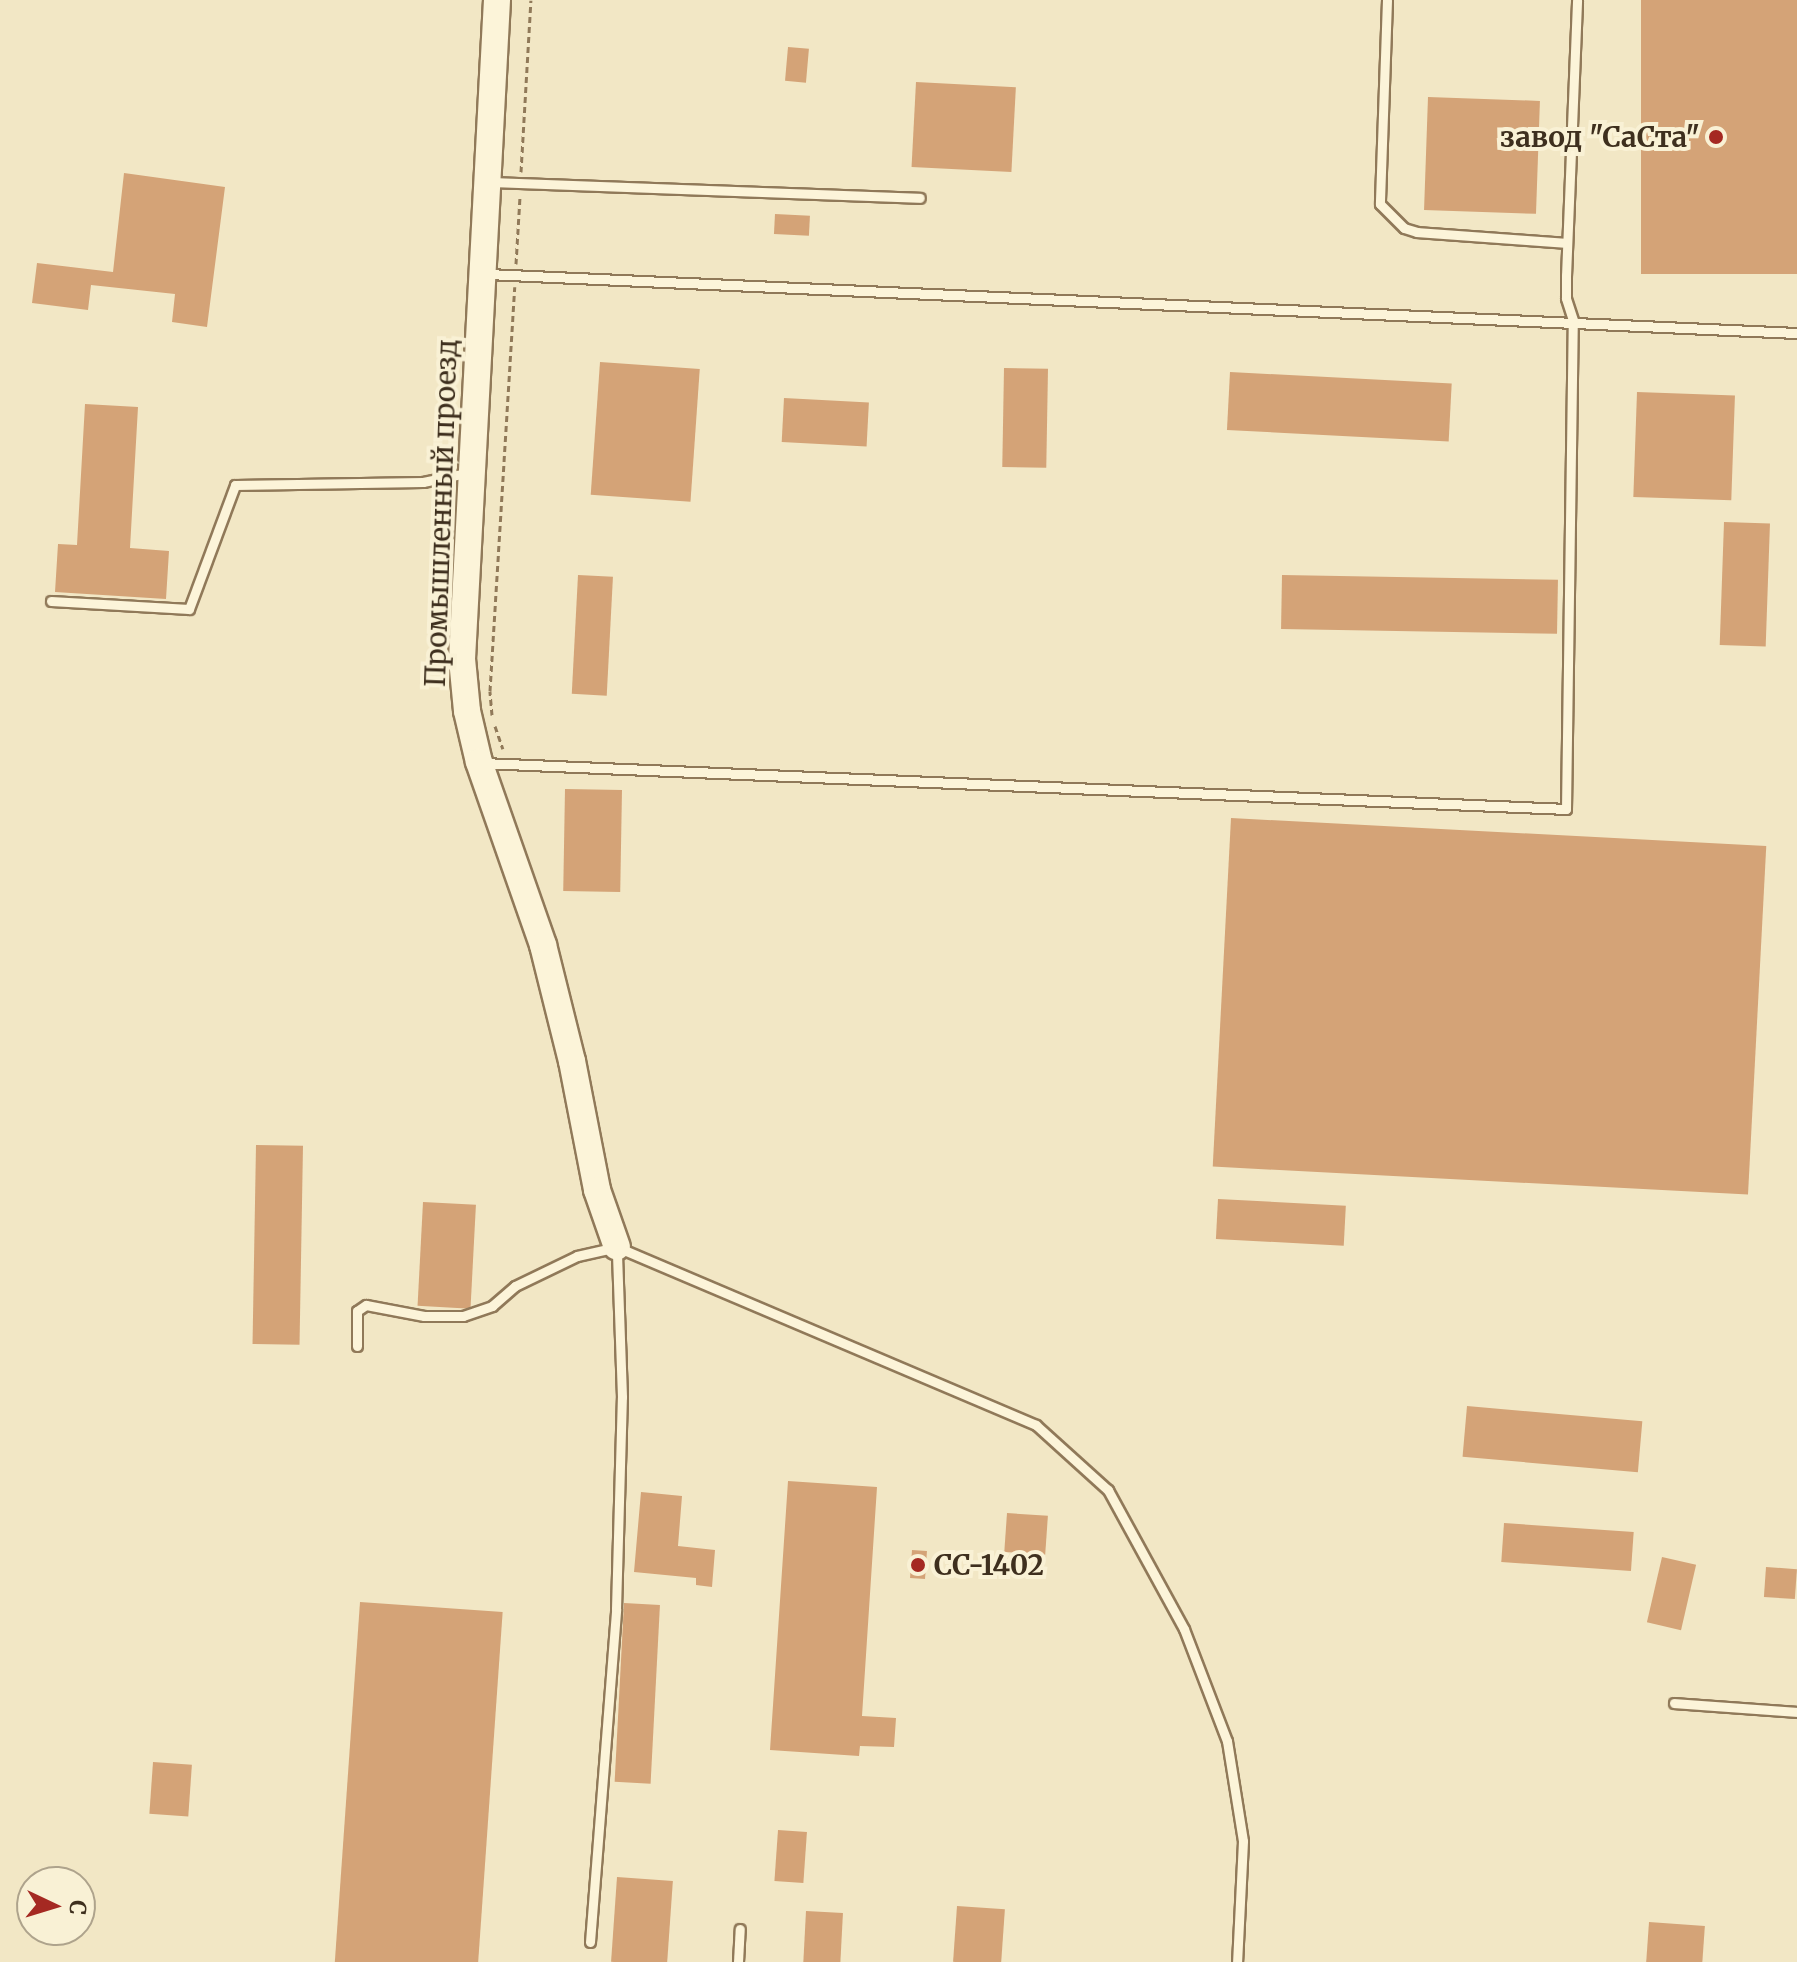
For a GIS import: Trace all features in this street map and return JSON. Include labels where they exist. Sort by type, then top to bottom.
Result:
[{"type":"street","name":"Промышленный проезд","points":[[497,0],[462,659],[467,711],[479,762],[543,945],[572,1061],[597,1190],[617,1247]]},
{"type":"lane","points":[[1387,0],[1380,204],[1404,228],[1417,232],[1567,243]]},
{"type":"lane","points":[[479,762],[1566,809],[1573,320],[1566,298],[1577,0]]},
{"type":"lane","points":[[489,182],[920,198]]},
{"type":"lane","points":[[483,274],[1573,320],[1797,333]]},
{"type":"lane","points":[[51,601],[189,609],[235,485],[423,482],[471,473]]},
{"type":"lane","points":[[357,1346],[357,1311],[366,1305],[424,1316],[463,1316],[492,1306],[515,1286],[577,1256],[617,1247],[1036,1425],[1108,1490],[1184,1629],[1227,1741],[1243,1841],[1237,1962]]},
{"type":"lane","points":[[590,1942],[616,1609],[622,1397],[617,1247]]},
{"type":"lane","points":[[1674,1703],[1797,1712]]},
{"type":"lane","points":[[738,1962],[740,1929]]},
{"type":"path","points":[[508,764],[492,719],[490,691],[531,0]]},
{"type":"building","name":"завод \"СаСта\"","points":[[1641,0],[1797,0],[1797,274],[1641,274]]},
{"type":"building","points":[[788,47],[809,49],[806,83],[785,81]]},
{"type":"building","points":[[916,82],[1016,87],[1011,172],[912,167]]},
{"type":"building","points":[[1428,97],[1540,101],[1536,214],[1424,210]]},
{"type":"building","points":[[124,173],[225,187],[207,327],[172,322],[175,294],[91,285],[88,310],[32,303],[37,263],[113,272]]},
{"type":"building","points":[[775,214],[810,216],[809,236],[774,234]]},
{"type":"building","points":[[600,362],[700,369],[690,502],[591,495]]},
{"type":"building","points":[[1004,368],[1048,369],[1046,468],[1002,467]]},
{"type":"building","points":[[1230,372],[1452,384],[1449,442],[1227,430]]},
{"type":"building","points":[[1637,392],[1735,395],[1731,500],[1633,497]]},
{"type":"building","points":[[784,398],[869,402],[867,446],[782,442]]},
{"type":"building","points":[[85,404],[138,407],[130,548],[169,551],[166,599],[55,592],[58,544],[77,545]]},
{"type":"building","points":[[1724,522],[1770,524],[1766,647],[1720,645]]},
{"type":"building","points":[[578,575],[613,577],[607,696],[572,694]]},
{"type":"building","points":[[1282,575],[1558,580],[1557,634],[1281,629]]},
{"type":"building","points":[[565,789],[622,790],[620,892],[563,891]]},
{"type":"building","points":[[1231,818],[1766,846],[1748,1195],[1213,1167]]},
{"type":"building","points":[[256,1145],[303,1146],[300,1345],[253,1344]]},
{"type":"building","points":[[1218,1199],[1346,1206],[1344,1246],[1216,1239]]},
{"type":"building","points":[[423,1202],[476,1205],[470,1309],[418,1306]]},
{"type":"building","points":[[1467,1406],[1642,1421],[1638,1472],[1463,1457]]},
{"type":"building","points":[[788,1481],[877,1487],[862,1716],[896,1718],[894,1747],[860,1746],[859,1756],[770,1750]]},
{"type":"building","points":[[641,1492],[682,1496],[678,1546],[715,1550],[712,1587],[696,1585],[696,1578],[634,1572]]},
{"type":"building","points":[[1007,1513],[1048,1516],[1045,1555],[1004,1552]]},
{"type":"building","points":[[1504,1523],[1634,1532],[1631,1571],[1501,1562]]},
{"type":"building","name":"СС-1402","points":[[912,1550],[927,1551],[925,1579],[910,1578]]},
{"type":"building","points":[[1662,1557],[1696,1565],[1681,1630],[1647,1622]]},
{"type":"building","points":[[1766,1567],[1797,1569],[1795,1599],[1764,1597]]},
{"type":"building","points":[[360,1602],[503,1612],[478,1962],[335,1962]]},
{"type":"building","points":[[624,1603],[660,1605],[651,1784],[615,1782]]},
{"type":"building","points":[[153,1762],[192,1765],[188,1817],[149,1814]]},
{"type":"building","points":[[778,1830],[807,1832],[803,1883],[774,1881]]},
{"type":"building","points":[[617,1877],[673,1881],[667,1962],[611,1962]]},
{"type":"building","points":[[957,1906],[1005,1909],[1001,1962],[953,1962]]},
{"type":"building","points":[[806,1911],[843,1913],[840,1962],[803,1962]]},
{"type":"building","points":[[1649,1922],[1705,1926],[1702,1962],[1646,1962]]},
{"type":"place","name":"завод \"СаСта\"","points":[[1716,137]]},
{"type":"place","name":"СС-1402","points":[[918,1565]]}]
